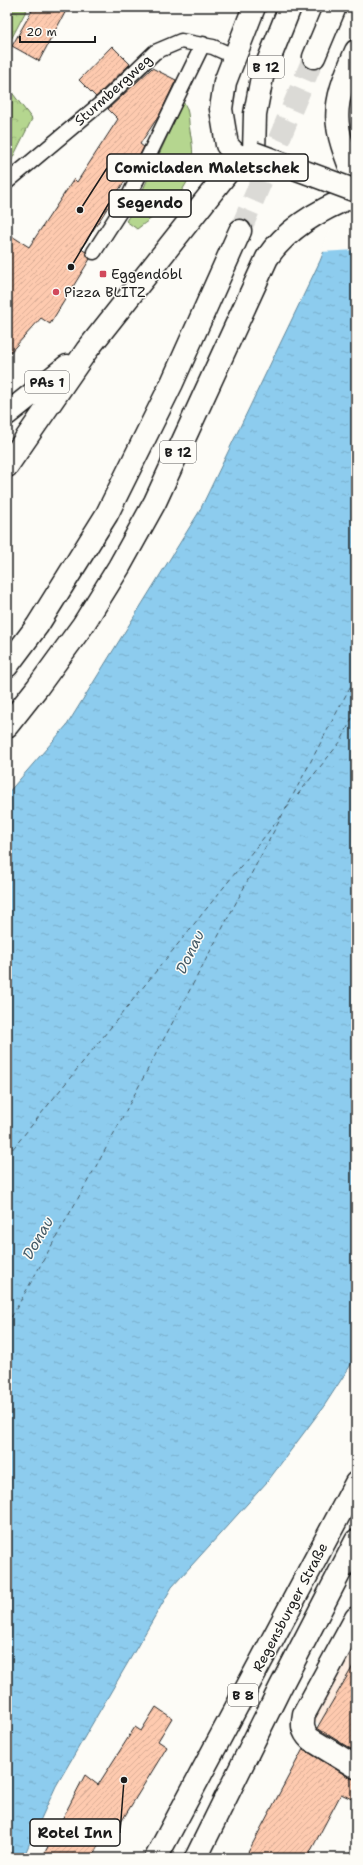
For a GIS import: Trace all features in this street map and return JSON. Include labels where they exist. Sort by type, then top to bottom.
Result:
[{"type":"main road","name":"B 12","points":[[254,7],[233,56],[225,82],[221,109],[227,145],[245,156],[254,131],[254,114],[262,77],[290,7]]},
{"type":"main road","points":[[314,57],[335,7]]},
{"type":"main road","points":[[356,51],[342,83],[338,99],[336,118],[342,148],[356,182]]},
{"type":"main road","points":[[7,466],[87,350],[245,156],[356,191]]},
{"type":"main road","name":"B 12","points":[[7,726],[83,625],[119,567],[155,502],[267,258],[274,248],[302,224],[338,202],[356,195]]},
{"type":"main road","name":"B 12","points":[[7,666],[37,626],[107,514],[172,383],[240,231]]},
{"type":"main road","name":"PAs 1","points":[[7,414],[87,350]]},
{"type":"main road","name":"Regensburger Straße","points":[[156,1858],[356,1483]]},
{"type":"main road","name":"Regensburger Straße","points":[[196,1858],[356,1541]]},
{"type":"main road","points":[[356,1618],[304,1714],[302,1728],[310,1739],[356,1767]]},
{"type":"lane","name":"Sturmbergweg","points":[[7,182],[106,99],[155,52],[181,41],[203,44],[233,56]]},
{"type":"lane","points":[[94,252],[126,202],[203,44]]},
{"type":"shaded area","points":[[356,1635],[356,1748],[311,1719]]},
{"type":"green space","points":[[7,7],[28,7],[7,47]]},
{"type":"green space","points":[[7,86],[32,119],[7,169]]},
{"type":"green space","points":[[183,102],[188,112],[193,150],[189,178],[183,189],[164,209],[137,229],[126,221],[135,207]]},
{"type":"water","name":"Donau","points":[[356,170],[356,1357],[324,1406],[267,1482],[172,1587],[56,1786],[23,1858],[7,1858],[7,794],[67,725],[199,512],[320,261]]},
{"type":"pier","points":[[356,168],[356,250],[321,252],[354,170]]},
{"type":"building","points":[[34,7],[68,7],[39,61],[12,46]]},
{"type":"building","points":[[112,46],[130,64],[96,97],[79,80]]},
{"type":"building","points":[[152,68],[176,80],[160,114],[140,144],[144,147],[133,168],[81,249],[86,252],[90,259],[50,324],[41,318],[7,356],[7,233],[29,247],[74,179],[77,182],[118,119],[108,109]]},
{"type":"building","points":[[356,1661],[356,1752],[317,1728]]},
{"type":"building","points":[[156,1707],[172,1718],[158,1741],[167,1747],[115,1832],[106,1829],[92,1858],[42,1858],[85,1775],[98,1785],[135,1727],[141,1731]]},
{"type":"building","points":[[303,1749],[350,1778],[356,1779],[356,1801],[341,1794],[307,1858],[245,1858]]},
{"type":"ferry route","points":[[7,1325],[104,1152],[356,676]]},
{"type":"ferry route","points":[[286,809],[341,741],[356,710]]},
{"type":"ferry route","points":[[7,1156],[282,815]]},
{"type":"tunnel","points":[[240,231],[314,57]]},
{"type":"place","name":"Comicladen Maletschek","points":[[80,210]]},
{"type":"place","name":"Segendo","points":[[71,267]]},
{"type":"place","name":"Eggendobl","points":[[103,274]]},
{"type":"place","name":"Pizza BLITZ","points":[[56,292]]},
{"type":"place","name":"Rotel Inn","points":[[124,1780]]}]
